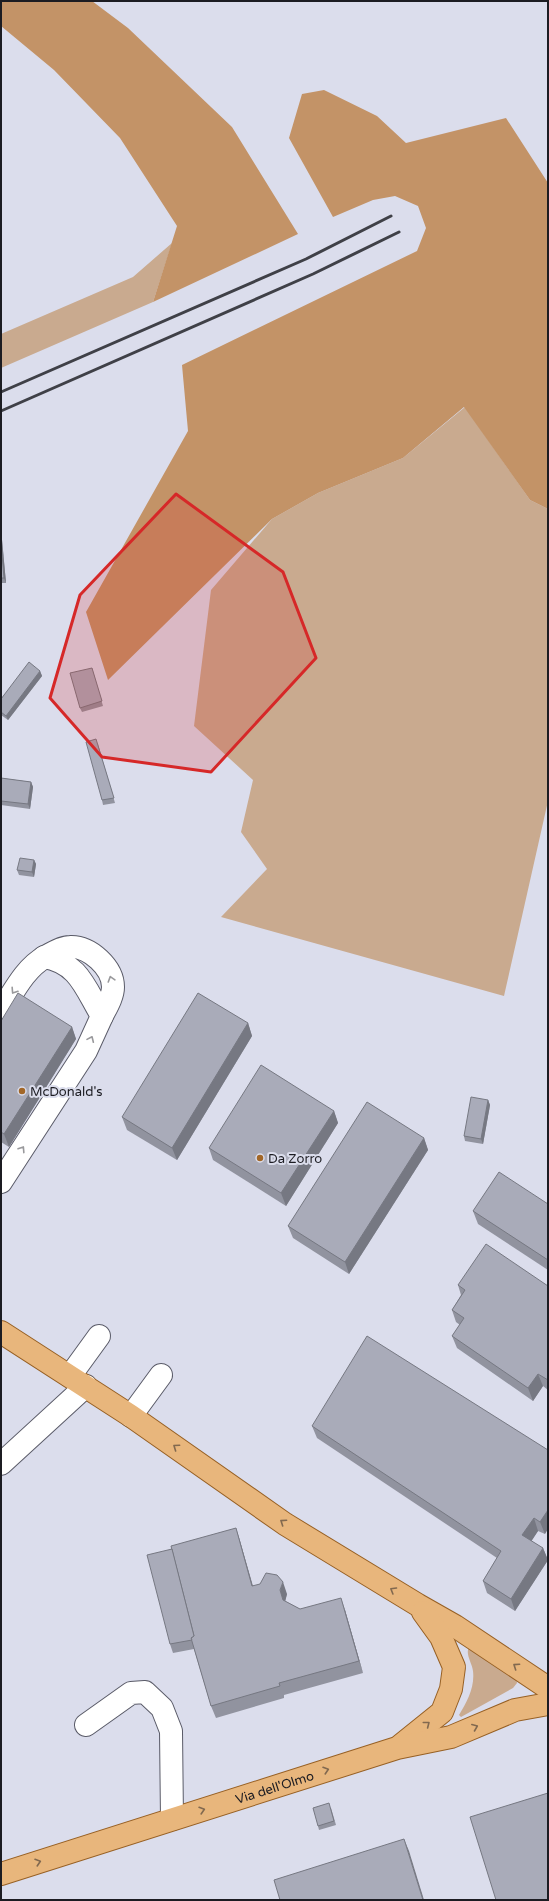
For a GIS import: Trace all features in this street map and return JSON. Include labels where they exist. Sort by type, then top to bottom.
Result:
[{"type":"main road","points":[[1,1332],[131,1416],[286,1524],[455,1626],[548,1688]]},
{"type":"main road","points":[[397,1748],[442,1712],[452,1681],[454,1666],[441,1636],[418,1605]]},
{"type":"main road","name":"Via dell'Olmo","points":[[1,1874],[397,1748],[451,1736],[515,1710],[548,1704]]},
{"type":"lane","points":[[1,1011],[25,975],[44,957],[61,949],[71,947],[85,951],[98,958],[108,968],[113,987],[109,1002],[86,1051],[1,1182]]},
{"type":"lane","points":[[44,957],[64,963],[75,971],[102,1016]]},
{"type":"lane","points":[[1,1464],[78,1381],[99,1336]]},
{"type":"lane","points":[[131,1416],[162,1375]]},
{"type":"lane","points":[[86,1725],[131,1693],[146,1692],[162,1708],[171,1731],[172,1819]]},
{"type":"highlighted area","points":[[176,494],[283,572],[316,658],[211,772],[102,757],[50,698],[80,595]]},
{"type":"shaded area","points":[[1,1],[92,1],[128,28],[232,127],[298,234],[153,302],[177,226],[120,138],[54,70],[1,26]]},
{"type":"shaded area","points":[[324,90],[377,116],[406,143],[506,118],[548,183],[548,509],[530,500],[464,407],[403,458],[318,493],[272,519],[108,680],[86,612],[188,431],[182,365],[417,251],[426,228],[418,206],[395,196],[373,200],[333,217],[289,138],[302,94]]},
{"type":"shaded area","points":[[172,243],[153,302],[1,368],[1,334],[133,277]]},
{"type":"shaded area","points":[[465,407],[530,500],[548,509],[548,801],[504,996],[221,917],[267,869],[241,832],[253,780],[194,726],[211,590],[272,519],[318,493],[403,458]]},
{"type":"shaded area","points":[[469,1647],[516,1677],[517,1683],[513,1688],[461,1717],[459,1715],[472,1689],[473,1683],[473,1671],[468,1656]]},
{"type":"building","points":[[1,543],[4,578],[1,578]]},
{"type":"building","points":[[29,662],[40,671],[6,716],[1,712],[1,699]]},
{"type":"building","points":[[92,668],[102,701],[80,708],[70,673]]},
{"type":"building","points":[[96,739],[114,798],[102,800],[86,742]]},
{"type":"building","points":[[1,778],[31,782],[28,804],[1,801]]},
{"type":"building","points":[[20,858],[34,860],[32,872],[17,870]]},
{"type":"building","name":"McDonald's","points":[[18,993],[72,1027],[4,1134],[1,1132],[1,1021]]},
{"type":"building","points":[[198,993],[248,1023],[172,1148],[122,1117]]},
{"type":"building","points":[[261,1065],[334,1111],[281,1193],[209,1148]]},
{"type":"building","points":[[471,1097],[488,1100],[481,1139],[464,1136]]},
{"type":"building","points":[[367,1102],[424,1138],[345,1262],[288,1226]]},
{"type":"building","points":[[499,1172],[548,1204],[548,1260],[473,1211]]},
{"type":"building","points":[[486,1244],[548,1286],[548,1380],[538,1374],[528,1388],[452,1336],[464,1318],[452,1310],[465,1290],[458,1285]]},
{"type":"building","points":[[367,1336],[548,1450],[548,1510],[540,1522],[534,1518],[522,1535],[543,1548],[511,1599],[483,1581],[501,1551],[312,1426]]},
{"type":"building","points":[[236,1528],[252,1586],[260,1584],[266,1573],[277,1575],[283,1582],[280,1590],[283,1600],[300,1609],[341,1598],[359,1661],[279,1683],[280,1686],[211,1706],[191,1638],[194,1636],[171,1546]]},
{"type":"building","points":[[172,1549],[194,1636],[191,1638],[192,1640],[170,1644],[147,1555]]},
{"type":"building","points":[[548,1793],[548,1900],[496,1900],[470,1817]]},
{"type":"building","points":[[329,1803],[334,1821],[318,1826],[313,1808]]},
{"type":"building","points":[[404,1839],[423,1900],[280,1900],[274,1880]]},
{"type":"railway","points":[[1,392],[306,259],[391,216]]},
{"type":"railway","points":[[1,411],[313,274],[399,232]]},
{"type":"place","name":"McDonald's","points":[[22,1091]]},
{"type":"place","name":"Da Zorro","points":[[260,1158]]}]
